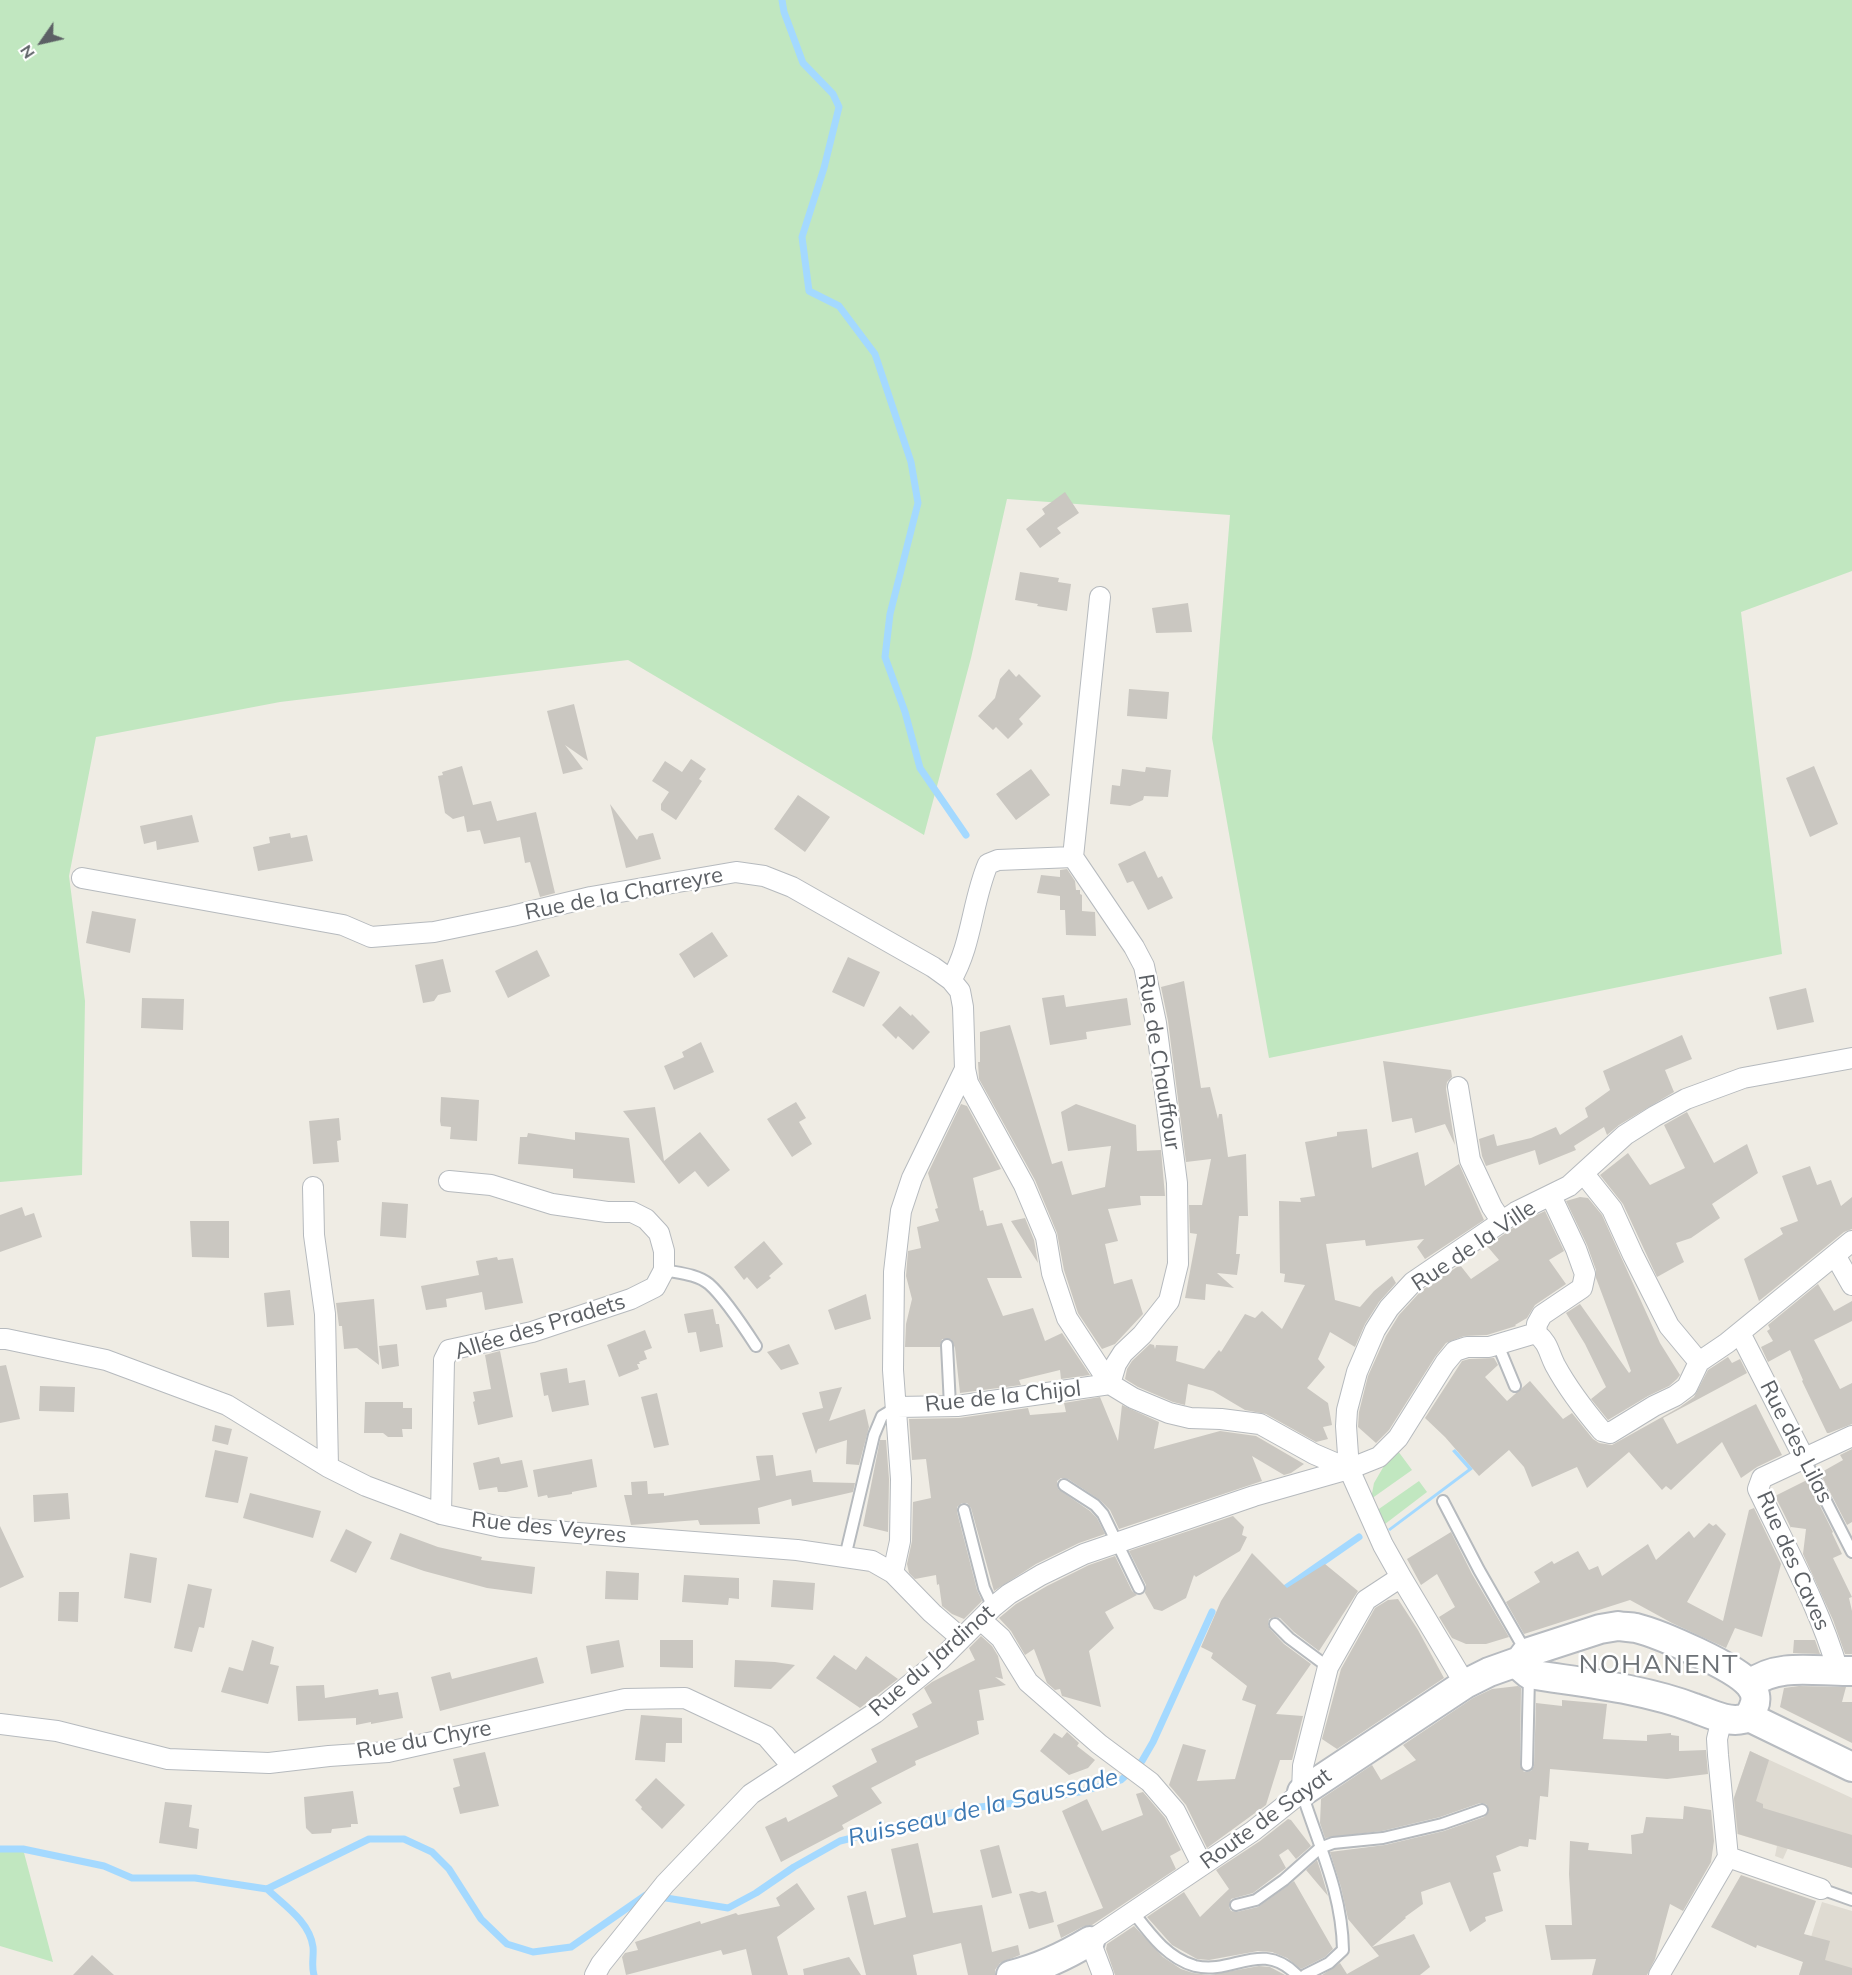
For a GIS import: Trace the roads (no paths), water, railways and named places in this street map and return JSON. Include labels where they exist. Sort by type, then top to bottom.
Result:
[{"type":"street","points":[[1100,597],[1073,857],[998,860],[988,864],[982,878],[960,965],[951,980],[960,991],[963,1007],[965,1069],[968,1083],[1024,1185],[1046,1237],[1052,1273],[1067,1318],[1110,1384],[1133,1398],[1169,1413],[1190,1418],[1260,1424],[1314,1454],[1349,1469],[1383,1545],[1465,1684]]},
{"type":"street","name":"Rue de Chauffour","points":[[1073,857],[1134,947],[1144,966],[1156,1023],[1178,1183],[1178,1264],[1169,1301],[1142,1335],[1123,1353],[1116,1364],[1110,1384]]},
{"type":"street","name":"Rue de la Charreyre","points":[[82,878],[343,925],[372,937],[434,932],[602,894],[736,872],[745,873],[764,876],[792,887],[933,967],[951,980]]},
{"type":"street","name":"Rue de la Ville","points":[[1349,1469],[1347,1410],[1357,1372],[1375,1330],[1389,1308],[1413,1282],[1516,1212],[1569,1186],[1625,1135],[1686,1099],[1743,1078],[1852,1058]]},
{"type":"street","points":[[893,1573],[900,1541],[901,1479],[893,1370],[894,1272],[901,1211],[912,1178],[965,1069]]},
{"type":"street","points":[[1458,1088],[1470,1160],[1492,1207],[1502,1222]]},
{"type":"street","points":[[1584,1174],[1612,1209],[1633,1256],[1670,1326],[1698,1362]]},
{"type":"street","points":[[449,1181],[491,1185],[552,1204],[607,1212],[632,1212],[646,1219],[659,1233],[664,1251],[664,1270]]},
{"type":"street","points":[[313,1187],[314,1235],[325,1314],[328,1467]]},
{"type":"street","points":[[1551,1196],[1585,1274],[1582,1288],[1542,1315],[1537,1324],[1536,1334],[1546,1341],[1555,1365],[1585,1411],[1602,1431],[1610,1433],[1675,1396],[1687,1386],[1698,1362],[1740,1333],[1852,1241]]},
{"type":"street","points":[[1835,1255],[1852,1285]]},
{"type":"street","name":"Allée des Pradets","points":[[441,1514],[444,1360],[449,1350],[532,1332],[631,1299],[655,1287],[664,1270]]},
{"type":"street","name":"Rue des Lilas","points":[[1740,1333],[1804,1458]]},
{"type":"street","name":"Rue du Jardinot","points":[[595,1975],[648,1903],[751,1794],[875,1713],[940,1660],[1009,1594],[1084,1554],[1254,1496],[1349,1469],[1379,1457],[1398,1438],[1438,1373],[1455,1351],[1467,1347],[1498,1345],[1536,1334]]},
{"type":"street","name":"Rue des Veyres","points":[[0,1339],[106,1360],[227,1405],[328,1467],[366,1486],[441,1514],[501,1527],[797,1550],[872,1561],[893,1573],[932,1613],[961,1638]]},
{"type":"street","name":"Rue de la Chijol","points":[[897,1407],[950,1406],[1088,1389],[1110,1384]]},
{"type":"street","name":"Rue des Caves","points":[[1845,1671],[1831,1648],[1801,1578],[1758,1489],[1762,1478],[1852,1436]]},
{"type":"street","points":[[1302,1792],[1303,1766],[1328,1667],[1366,1600],[1401,1577]]},
{"type":"street","points":[[987,1613],[1028,1682],[1090,1737],[1139,1773],[1175,1811],[1202,1865]]},
{"type":"street","name":"Route de Sayat","points":[[1011,1975],[1035,1969],[1090,1941],[1253,1831],[1302,1792],[1465,1684],[1489,1672],[1525,1662],[1600,1629],[1618,1626],[1636,1628],[1675,1641],[1734,1672],[1750,1684]]},
{"type":"street","points":[[1525,1662],[1736,1717],[1852,1767]]},
{"type":"street","points":[[1659,1975],[1728,1857],[1717,1739],[1736,1717],[1756,1702],[1750,1684],[1772,1672],[1845,1671]]},
{"type":"street","name":"Rue du Chyre","points":[[0,1724],[57,1731],[168,1759],[269,1763],[388,1752],[625,1699],[685,1698],[766,1736],[792,1766]]},
{"type":"street","points":[[1728,1857],[1821,1889]]},
{"type":"street","points":[[1090,1941],[1103,1975]]},
{"type":"lane","points":[[664,1270],[694,1276],[709,1284],[756,1346]]},
{"type":"lane","points":[[947,1345],[950,1406]]},
{"type":"lane","points":[[1498,1345],[1515,1386]]},
{"type":"lane","points":[[845,1557],[874,1435],[882,1416],[897,1407]]},
{"type":"lane","name":"Rue des Lilas","points":[[1804,1458],[1852,1552]]},
{"type":"lane","points":[[1064,1485],[1095,1505],[1102,1514],[1139,1588]]},
{"type":"lane","points":[[1443,1501],[1525,1662],[1527,1765]]},
{"type":"lane","points":[[964,1510],[984,1588],[987,1613]]},
{"type":"lane","points":[[1275,1624],[1289,1638],[1328,1667]]},
{"type":"lane","points":[[1302,1792],[1340,1905],[1343,1950],[1329,1963],[1305,1975]]},
{"type":"lane","points":[[1236,1905],[1256,1900],[1284,1880],[1320,1848],[1333,1843],[1383,1838],[1432,1827],[1482,1810]]},
{"type":"lane","points":[[1821,1889],[1852,1900]]},
{"type":"lane","points":[[1133,1912],[1157,1944],[1180,1959],[1207,1971],[1212,1967],[1266,1958],[1276,1960],[1297,1975]]},
{"type":"water","points":[[1455,1449],[1473,1469],[1390,1531],[1388,1529],[1468,1469],[1452,1451]]},
{"type":"waterway","points":[[782,0],[784,12],[803,63],[833,94],[839,107],[824,168],[802,237],[809,291],[839,306],[875,354],[911,462],[918,503],[890,614],[885,657],[905,712],[920,768],[966,835]]},
{"type":"waterway","points":[[1280,1592],[1359,1537]]},
{"type":"waterway","name":"Ruisseau de la Saussade","points":[[660,1897],[728,1908],[840,1841],[971,1808],[1032,1801],[1084,1791],[1121,1780],[1142,1761],[1153,1742],[1212,1612]]},
{"type":"waterway","name":"Ruisseau de la Saussade","points":[[0,1849],[23,1849],[104,1866],[132,1878],[195,1878],[267,1889],[369,1839],[404,1839],[432,1852],[449,1869],[481,1919],[507,1944],[533,1952],[571,1947],[646,1895],[649,1896]]},
{"type":"waterway","points":[[267,1889],[302,1922],[307,1930],[313,1947],[314,1975]]},
{"type":"district","name":"NOHANENT","points":[[1659,1665]]}]
